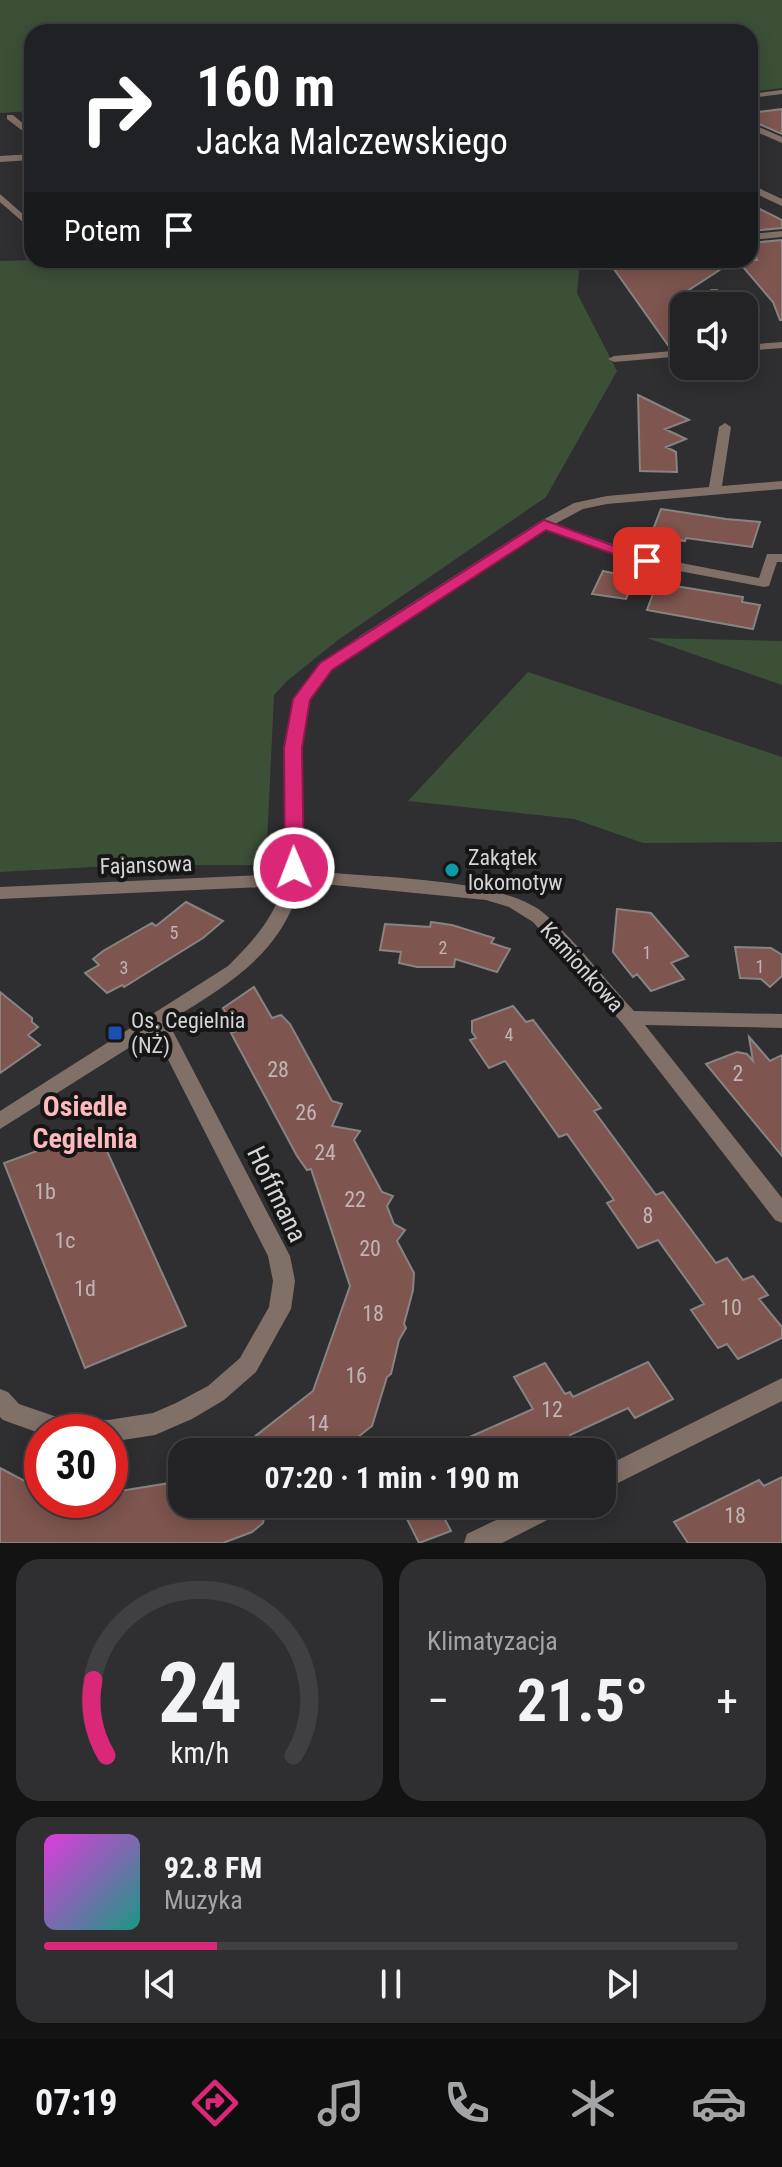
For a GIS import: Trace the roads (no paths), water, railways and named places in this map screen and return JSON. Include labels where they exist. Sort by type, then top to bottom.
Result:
[{"type":"street","points":[[758,95],[782,92]]},
{"type":"street","points":[[10,117],[24,128]]},
{"type":"street","points":[[758,129],[782,140]]},
{"type":"street","points":[[769,134],[782,132]]},
{"type":"street","points":[[0,159],[24,158]]},
{"type":"street","points":[[758,191],[782,203]]},
{"type":"street","points":[[0,197],[24,220]]},
{"type":"street","points":[[758,236],[782,234]]},
{"type":"street","points":[[758,347],[782,345]]},
{"type":"street","points":[[614,359],[670,354]]},
{"type":"street","points":[[715,491],[725,427]]},
{"type":"street","points":[[0,1121],[234,971],[263,942],[285,909],[293,880],[293,748],[302,699],[326,667],[544,525],[588,503],[782,485]]},
{"type":"street","points":[[544,525],[647,561],[764,583],[772,557],[782,558]]},
{"type":"street","name":"Fajansowa","points":[[0,893],[293,880]]},
{"type":"street","name":"Kamionkowa","points":[[293,880],[368,880],[487,894],[515,903],[539,918],[629,1018],[782,1214]]},
{"type":"street","points":[[629,1018],[782,1021]]},
{"type":"street","name":"Hoffmana","points":[[0,1400],[11,1412],[54,1427],[108,1431],[155,1424],[216,1393],[248,1365],[280,1309],[284,1281],[279,1256],[157,1019]]},
{"type":"street","points":[[616,1473],[782,1389]]},
{"type":"street","points":[[476,1543],[526,1518]]},
{"type":"place","name":"Zakątek lokomotyw","points":[[452,870]]},
{"type":"place","name":"Os. Cegielnia (NŻ)","points":[[115,1033]]},
{"type":"district","name":"Osiedle Cegielnia","points":[[85,1122]]}]
